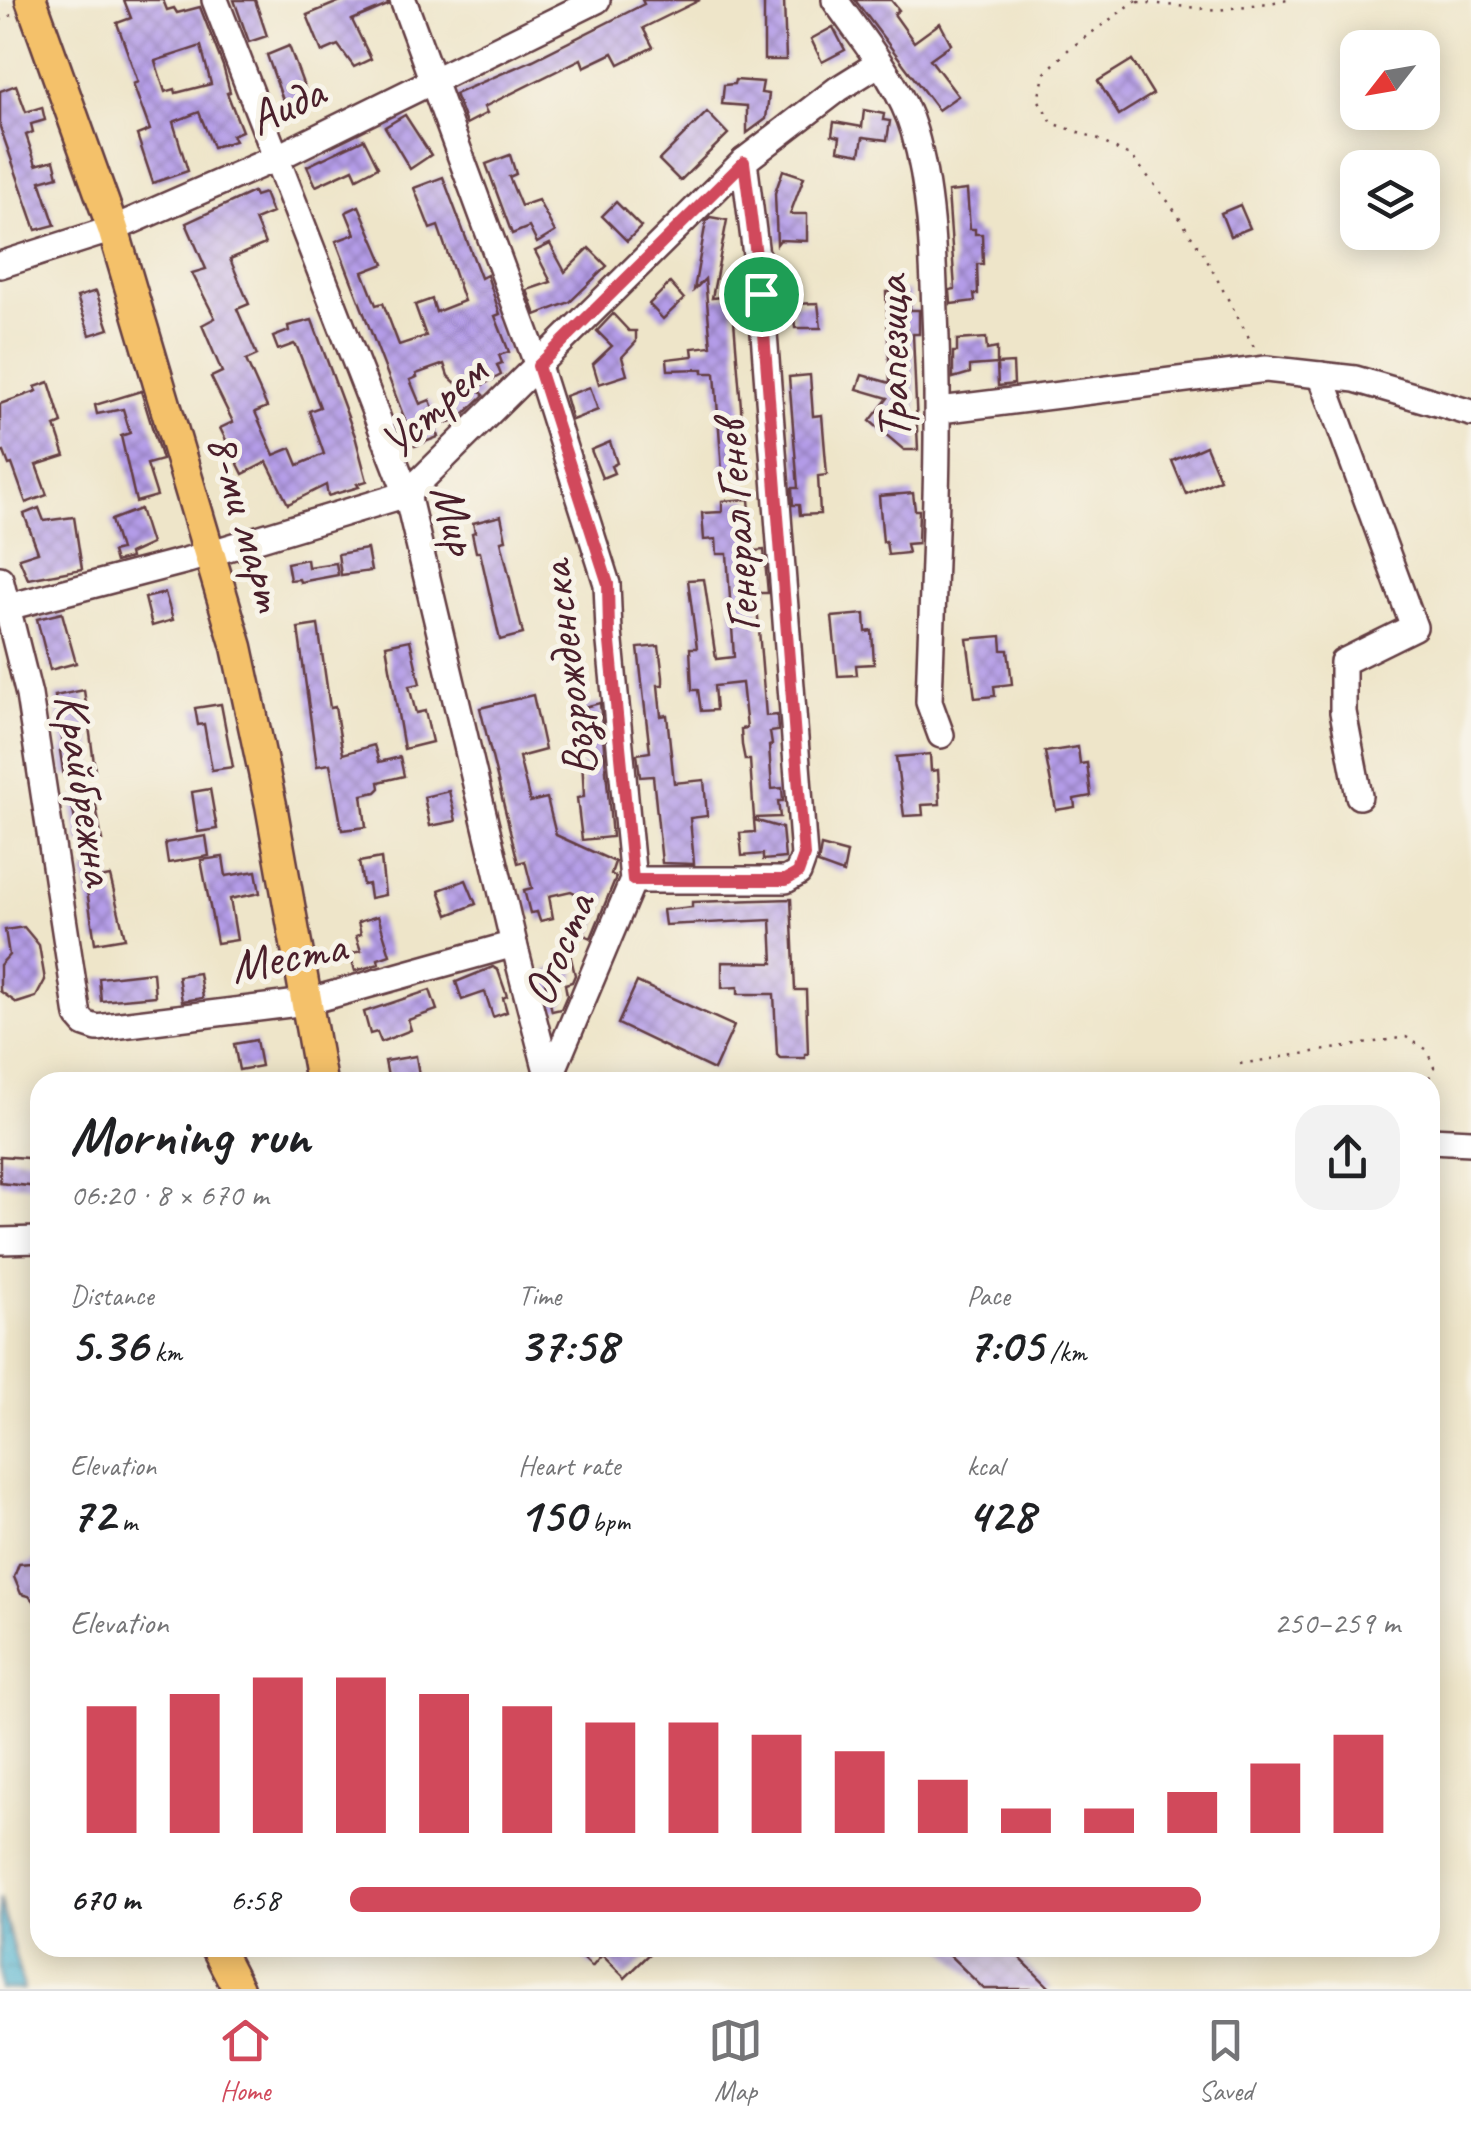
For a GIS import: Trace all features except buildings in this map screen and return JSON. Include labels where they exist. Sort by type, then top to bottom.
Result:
[{"type":"main road","name":"8-ми март","points":[[31,0],[113,229],[212,553],[264,771],[320,1072]]},
{"type":"main road","points":[[222,1957],[238,1989]]},
{"type":"street","name":"Мир","points":[[215,0],[407,494],[546,1072]]},
{"type":"street","name":"Възрожденска","points":[[403,0],[538,366],[608,584],[609,632],[633,880]]},
{"type":"street","name":"Аида","points":[[0,265],[113,229],[276,158],[598,0]]},
{"type":"street","name":"Трапезица","points":[[836,0],[908,116],[924,174],[933,254],[940,410],[929,702],[941,735]]},
{"type":"street","name":"Устрем","points":[[5,609],[212,553],[407,494],[744,162],[838,88],[878,64]]},
{"type":"street","name":"Генерал Генев","points":[[744,162],[761,294],[804,856],[798,873],[786,880]]},
{"type":"street","points":[[940,410],[1266,370],[1355,379],[1471,414]]},
{"type":"street","points":[[1322,375],[1414,627],[1344,662],[1343,712],[1359,796]]},
{"type":"street","name":"Крайбрежна","points":[[0,579],[29,695],[78,1016]]},
{"type":"street","name":"Огоста","points":[[552,1072],[633,880],[786,880]]},
{"type":"street","name":"Места","points":[[78,1016],[85,1024],[97,1028],[306,1002],[514,944]]},
{"type":"street","points":[[1440,1140],[1471,1142]]},
{"type":"street","points":[[0,1241],[30,1240]]},
{"type":"path","points":[[1266,370],[1203,254],[1133,158],[1093,137],[1052,123],[1038,98],[1045,73],[1069,49],[1137,1],[1218,10],[1289,0]]},
{"type":"path","points":[[1240,1064],[1406,1037],[1426,1049],[1434,1067],[1432,1072]]},
{"type":"water","points":[[0,1898],[24,1989],[0,1989]]},
{"type":"route","points":[[744,162],[761,294],[804,856],[798,873],[786,880],[633,880],[609,632],[608,584],[538,366],[744,162]]}]
